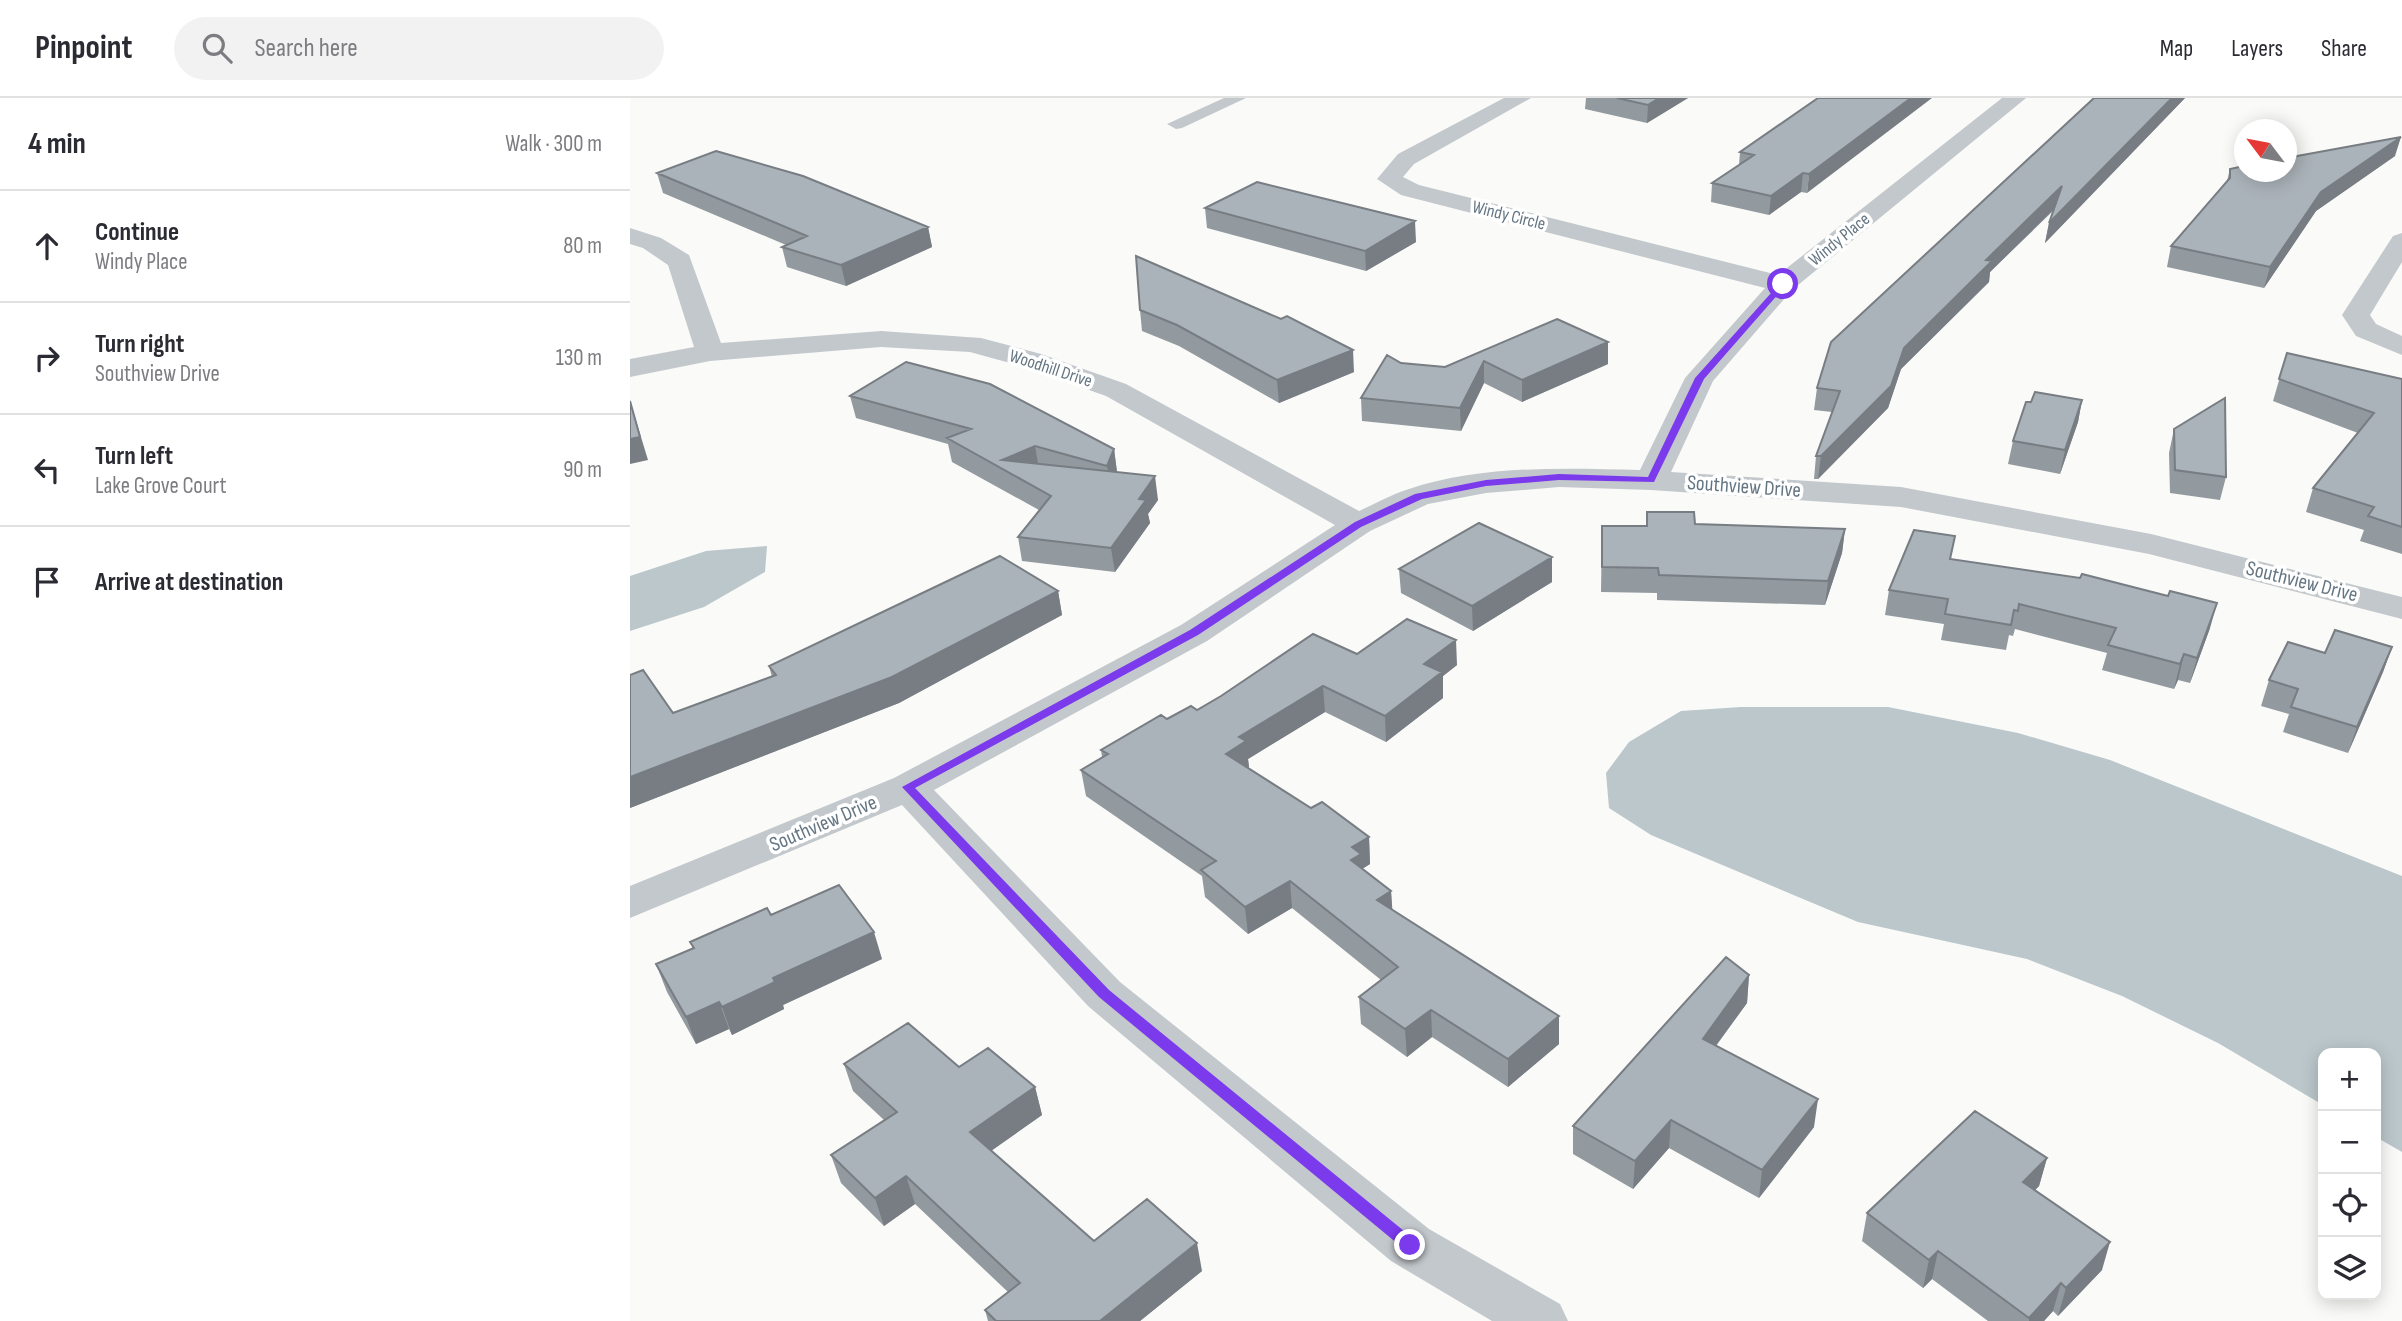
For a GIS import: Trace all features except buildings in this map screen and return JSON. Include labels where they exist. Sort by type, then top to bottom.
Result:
[{"type":"street","name":"Windy Circle","points":[[1520,98],[1406,159],[1389,179],[1410,190],[1783,284]]},
{"type":"street","name":"Windy Place","points":[[1651,480],[1700,378],[1783,284],[2015,98]]},
{"type":"street","points":[[630,236],[652,243],[680,261],[710,352]]},
{"type":"street","points":[[2402,241],[2356,315],[2366,330],[2402,346]]},
{"type":"street","name":"Woodhill Drive","points":[[630,369],[710,352],[881,339],[971,344],[1007,353],[1116,390],[1358,524]]},
{"type":"street","name":"Southview Drive","points":[[630,903],[908,787],[1194,633],[1358,524],[1419,496],[1486,483],[1559,477],[1651,480],[1901,497],[2151,544],[2402,608]]},
{"type":"street","points":[[908,787],[1104,994],[1410,1245],[1540,1321]]},
{"type":"lane","points":[[1176,124],[1238,98]]},
{"type":"shaded area","points":[[767,546],[765,572],[704,607],[630,631],[630,576],[706,551]]},
{"type":"shaded area","points":[[1741,707],[1888,707],[2018,733],[2110,760],[2402,876],[2402,1152],[2381,1140],[2381,1048],[2318,1048],[2318,1102],[2218,1043],[2122,996],[2027,959],[1858,922],[1651,835],[1609,808],[1606,773],[1629,742],[1681,711]]},
{"type":"route","points":[[1410,1245],[1104,994],[908,787],[1194,633],[1358,524],[1419,496],[1486,483],[1559,477],[1651,480],[1700,378],[1783,284]]}]
